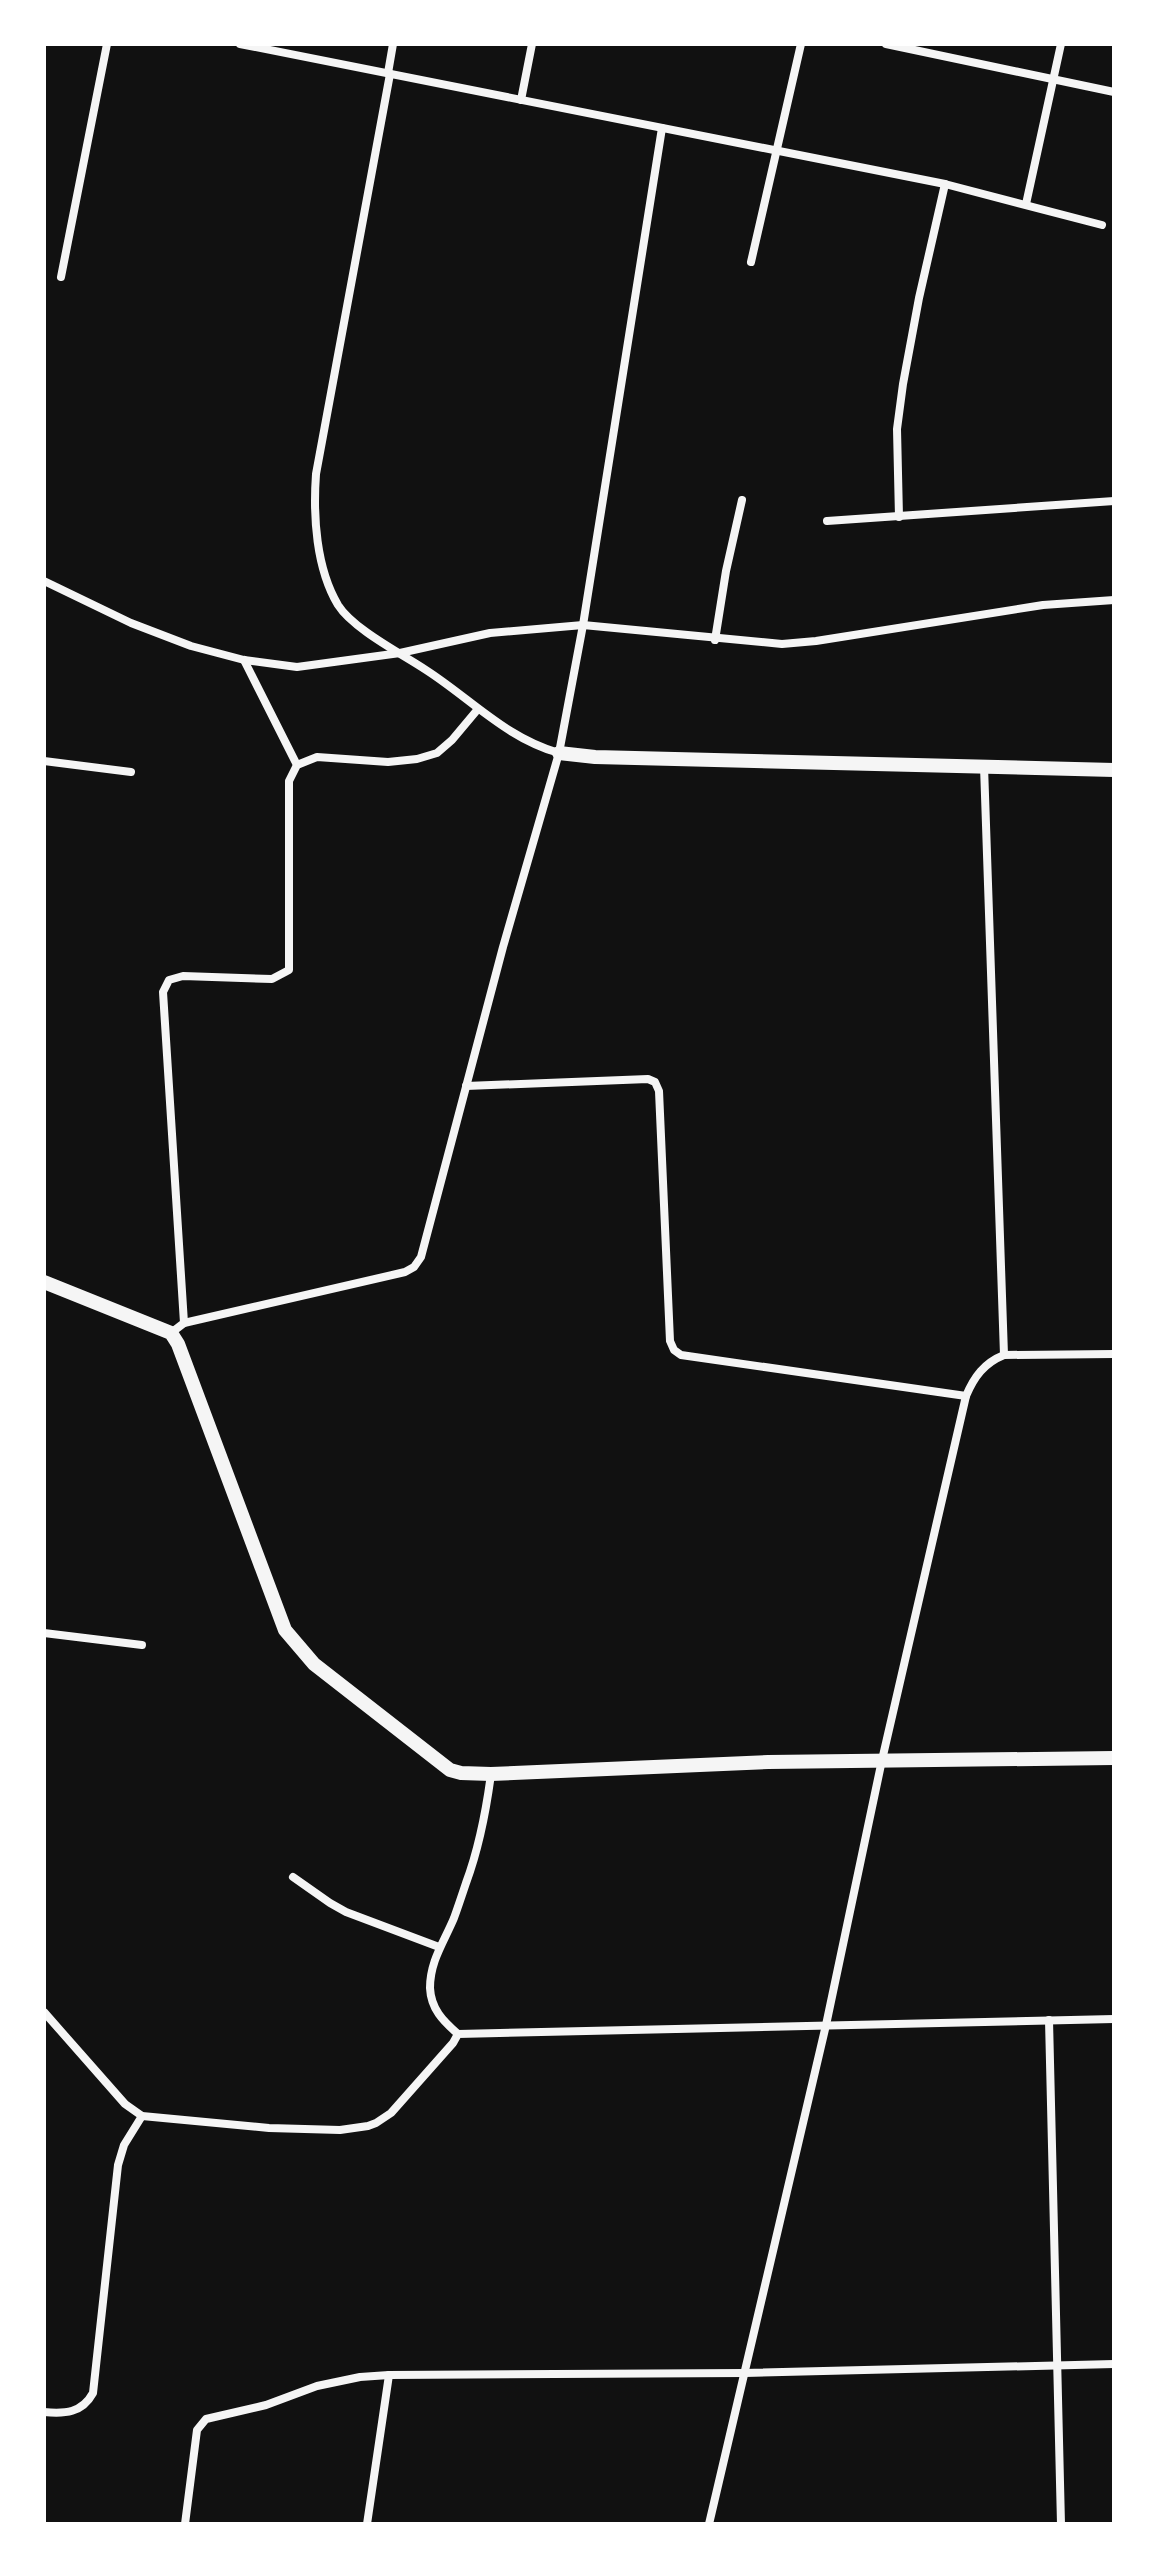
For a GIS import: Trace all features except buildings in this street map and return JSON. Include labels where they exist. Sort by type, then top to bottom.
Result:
[{"type":"street","points":[[61,277],[107,44]]},
{"type":"street","points":[[240,44],[945,184],[1102,225]]},
{"type":"street","points":[[393,44],[316,474],[315,502],[323,567],[339,606],[351,619],[527,742],[559,753],[595,757],[1114,770]]},
{"type":"street","points":[[521,100],[532,44]]},
{"type":"street","points":[[751,262],[801,44]]},
{"type":"street","points":[[886,44],[1114,92]]},
{"type":"street","points":[[1026,204],[1061,44]]},
{"type":"street","points":[[171,1333],[184,1323],[405,1272],[414,1267],[421,1257],[559,753],[583,625],[662,128]]},
{"type":"street","points":[[899,517],[897,429],[903,384],[945,184]]},
{"type":"street","points":[[715,640],[742,500]]},
{"type":"street","points":[[827,521],[1114,501]]},
{"type":"street","points":[[44,581],[164,637],[244,660],[307,667],[400,653],[490,633],[583,625],[782,644],[1043,605],[1114,600]]},
{"type":"street","points":[[244,660],[297,765]]},
{"type":"street","points":[[184,1323],[163,992],[169,980],[183,976],[272,979],[289,970],[289,781],[297,765],[317,757],[388,762],[437,753],[478,709]]},
{"type":"street","points":[[44,761],[131,772]]},
{"type":"street","points":[[984,766],[1004,1355]]},
{"type":"street","points":[[466,1086],[648,1079],[655,1082],[659,1091],[670,1341],[674,1350],[681,1355],[966,1396]]},
{"type":"street","points":[[44,1282],[171,1333],[178,1344],[280,1622],[307,1658],[333,1681],[444,1767],[461,1773],[491,1774],[662,1765],[1114,1758]]},
{"type":"street","points":[[709,2524],[826,2025],[882,1760],[966,1396],[977,1374],[1004,1355],[1114,1354]]},
{"type":"street","points":[[44,1633],[142,1645]]},
{"type":"street","points":[[491,1774],[485,1817],[471,1867],[432,1969],[431,1997],[438,2015],[458,2034],[1114,2019]]},
{"type":"street","points":[[293,1877],[346,1912],[439,1947]]},
{"type":"street","points":[[44,2012],[125,2104],[142,2116],[269,2128],[340,2130],[376,2123],[391,2113],[458,2034]]},
{"type":"street","points":[[1049,2020],[1061,2524]]},
{"type":"street","points":[[44,2412],[76,2410],[88,2403],[93,2393],[118,2165],[124,2145],[142,2116]]},
{"type":"street","points":[[185,2524],[197,2430],[206,2419],[266,2405],[317,2386],[360,2377],[745,2373],[1114,2364]]},
{"type":"street","points":[[367,2524],[389,2375]]}]
